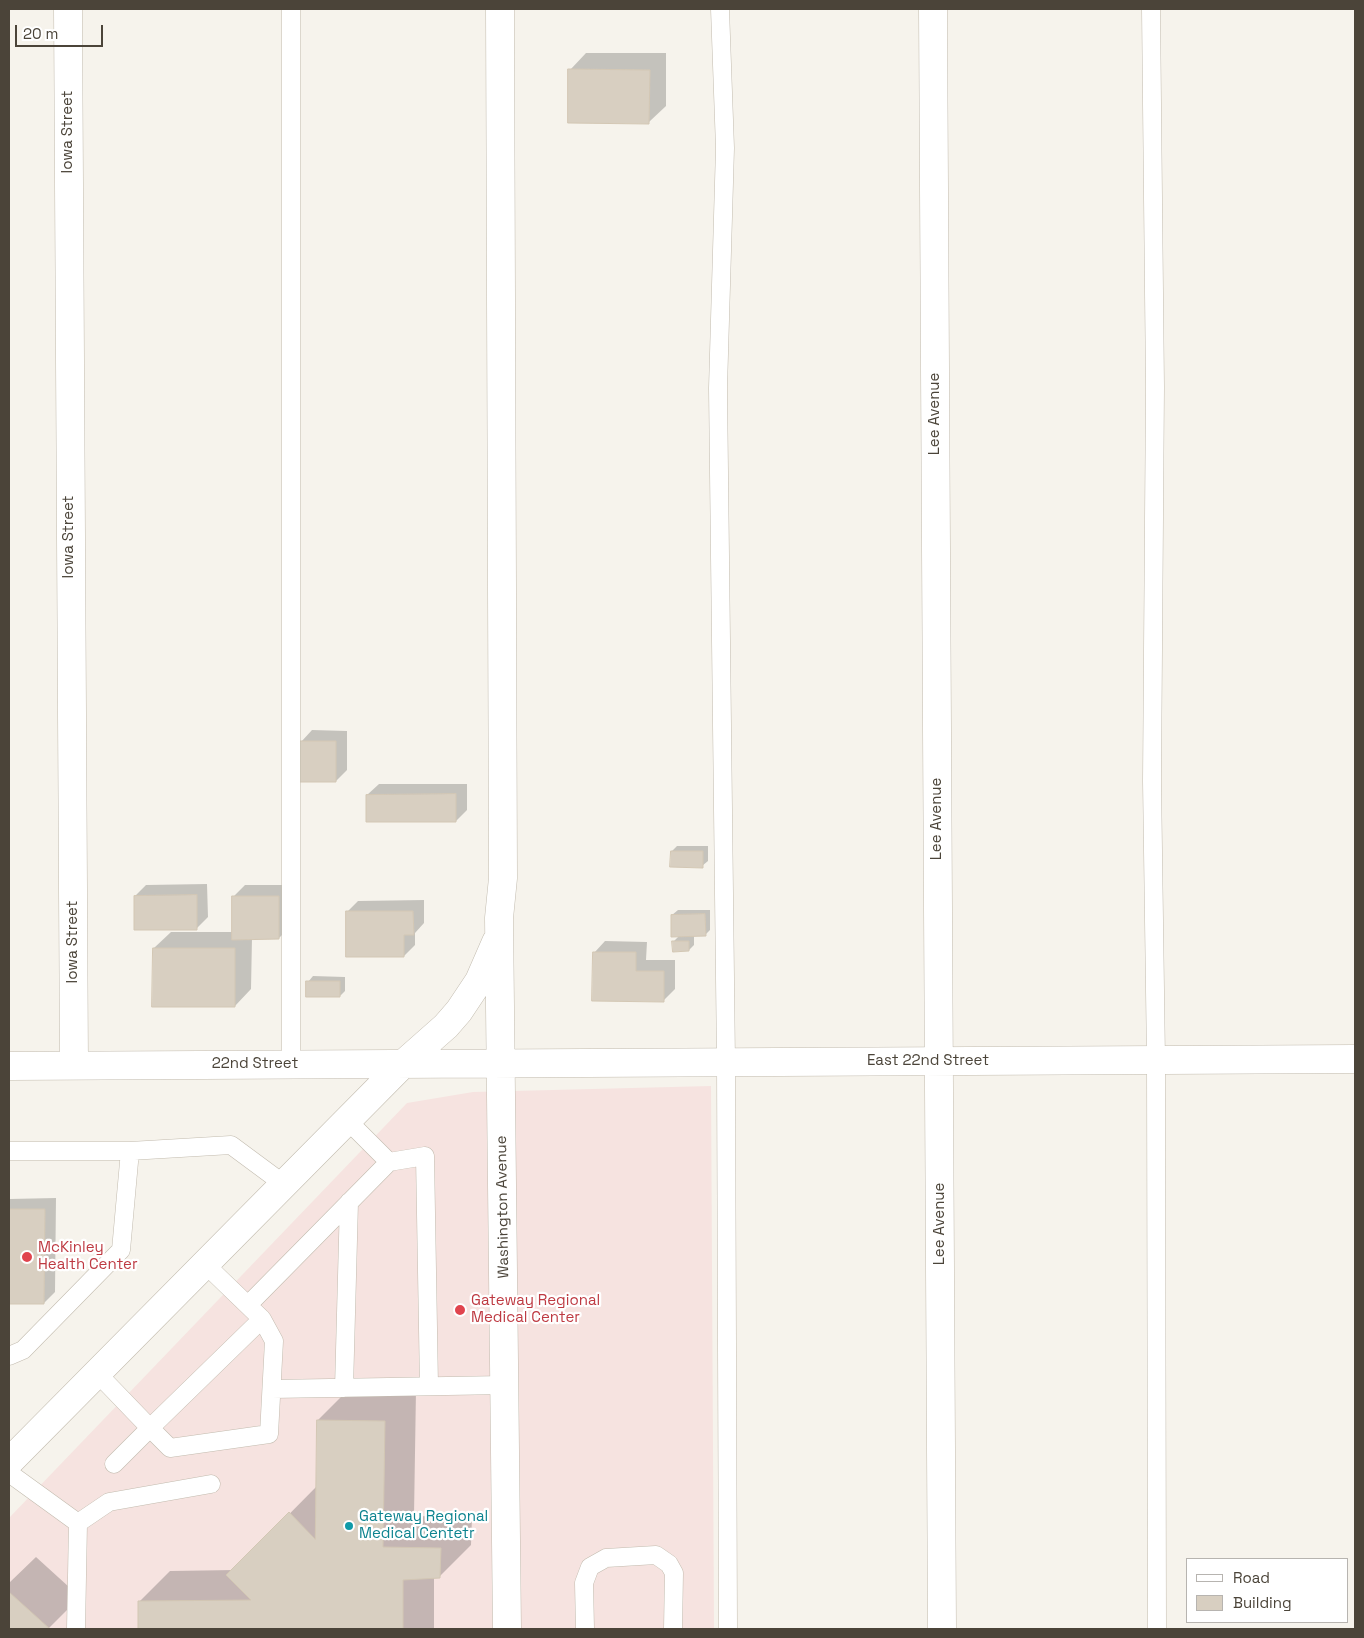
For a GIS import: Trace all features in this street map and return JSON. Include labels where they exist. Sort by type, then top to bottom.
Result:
[{"type":"street","name":"Iowa Street","points":[[68,9],[74,1066]]},
{"type":"street","name":"Washington Avenue","points":[[500,9],[502,878],[500,934],[507,1629]]},
{"type":"street","name":"Lee Avenue","points":[[933,9],[942,1629]]},
{"type":"street","points":[[9,1462],[403,1064],[446,1026],[459,1011],[479,981],[500,934]]},
{"type":"street","name":"East 22nd Street","points":[[501,1063],[1355,1059]]},
{"type":"street","name":"22nd Street","points":[[9,1066],[501,1063]]},
{"type":"lane","points":[[291,9],[291,1064]]},
{"type":"lane","points":[[720,9],[725,148],[718,388],[726,1062],[728,1629]]},
{"type":"lane","points":[[1151,9],[1155,387],[1152,781],[1156,1060],[1158,1629]]},
{"type":"lane","points":[[348,1121],[388,1162]]},
{"type":"lane","points":[[9,1151],[130,1151],[231,1145],[285,1185]]},
{"type":"lane","points":[[9,1356],[23,1350],[121,1250],[130,1151]]},
{"type":"lane","points":[[248,1305],[388,1162],[425,1156],[429,1386]]},
{"type":"lane","points":[[344,1388],[349,1202]]},
{"type":"lane","points":[[98,1374],[170,1448],[269,1434],[274,1341],[262,1319],[206,1265]]},
{"type":"lane","points":[[114,1464],[262,1319]]},
{"type":"lane","points":[[272,1389],[505,1385]]},
{"type":"lane","points":[[9,1473],[78,1522]]},
{"type":"lane","points":[[78,1522],[109,1502],[211,1484]]},
{"type":"lane","points":[[76,1629],[78,1522]]},
{"type":"lane","points":[[585,1629],[584,1583],[590,1567],[606,1558],[656,1555],[669,1564],[674,1573],[673,1629]]},
{"type":"shaded area","name":"Gateway Regional Medical Center","points":[[711,1086],[714,1629],[9,1629],[9,1518],[407,1103],[473,1092]]},
{"type":"building","points":[[568,69],[650,70],[649,124],[568,123]]},
{"type":"building","points":[[300,741],[336,741],[336,782],[300,782]]},
{"type":"building","points":[[456,794],[456,822],[366,822],[366,795]]},
{"type":"building","points":[[671,851],[703,851],[703,868],[670,867]]},
{"type":"building","points":[[197,895],[197,930],[134,930],[134,896]]},
{"type":"building","points":[[232,896],[279,896],[279,939],[232,940]]},
{"type":"building","points":[[346,911],[413,911],[414,935],[404,935],[404,957],[346,957]]},
{"type":"building","points":[[705,914],[706,936],[671,937],[671,915]]},
{"type":"building","points":[[672,941],[689,941],[689,951],[673,952]]},
{"type":"building","points":[[153,948],[235,948],[235,1007],[152,1007]]},
{"type":"building","points":[[593,952],[636,952],[636,971],[664,971],[664,1002],[592,1001]]},
{"type":"building","points":[[306,981],[340,981],[340,997],[306,997]]},
{"type":"building","name":"McKinley Health Center","points":[[9,1209],[45,1209],[44,1304],[9,1304]]},
{"type":"building","name":"Gateway Regional Medical Centetr","points":[[317,1420],[385,1421],[383,1547],[441,1548],[440,1578],[403,1580],[403,1629],[138,1629],[138,1601],[251,1600],[226,1575],[289,1512],[315,1539]]},
{"type":"building","points":[[9,1592],[50,1629],[9,1629]]},
{"type":"place","name":"McKinley Health Center","points":[[27,1257]]},
{"type":"place","name":"Gateway Regional Medical Center","points":[[460,1310]]},
{"type":"place","name":"Gateway Regional Medical Centetr","points":[[349,1526]]}]
